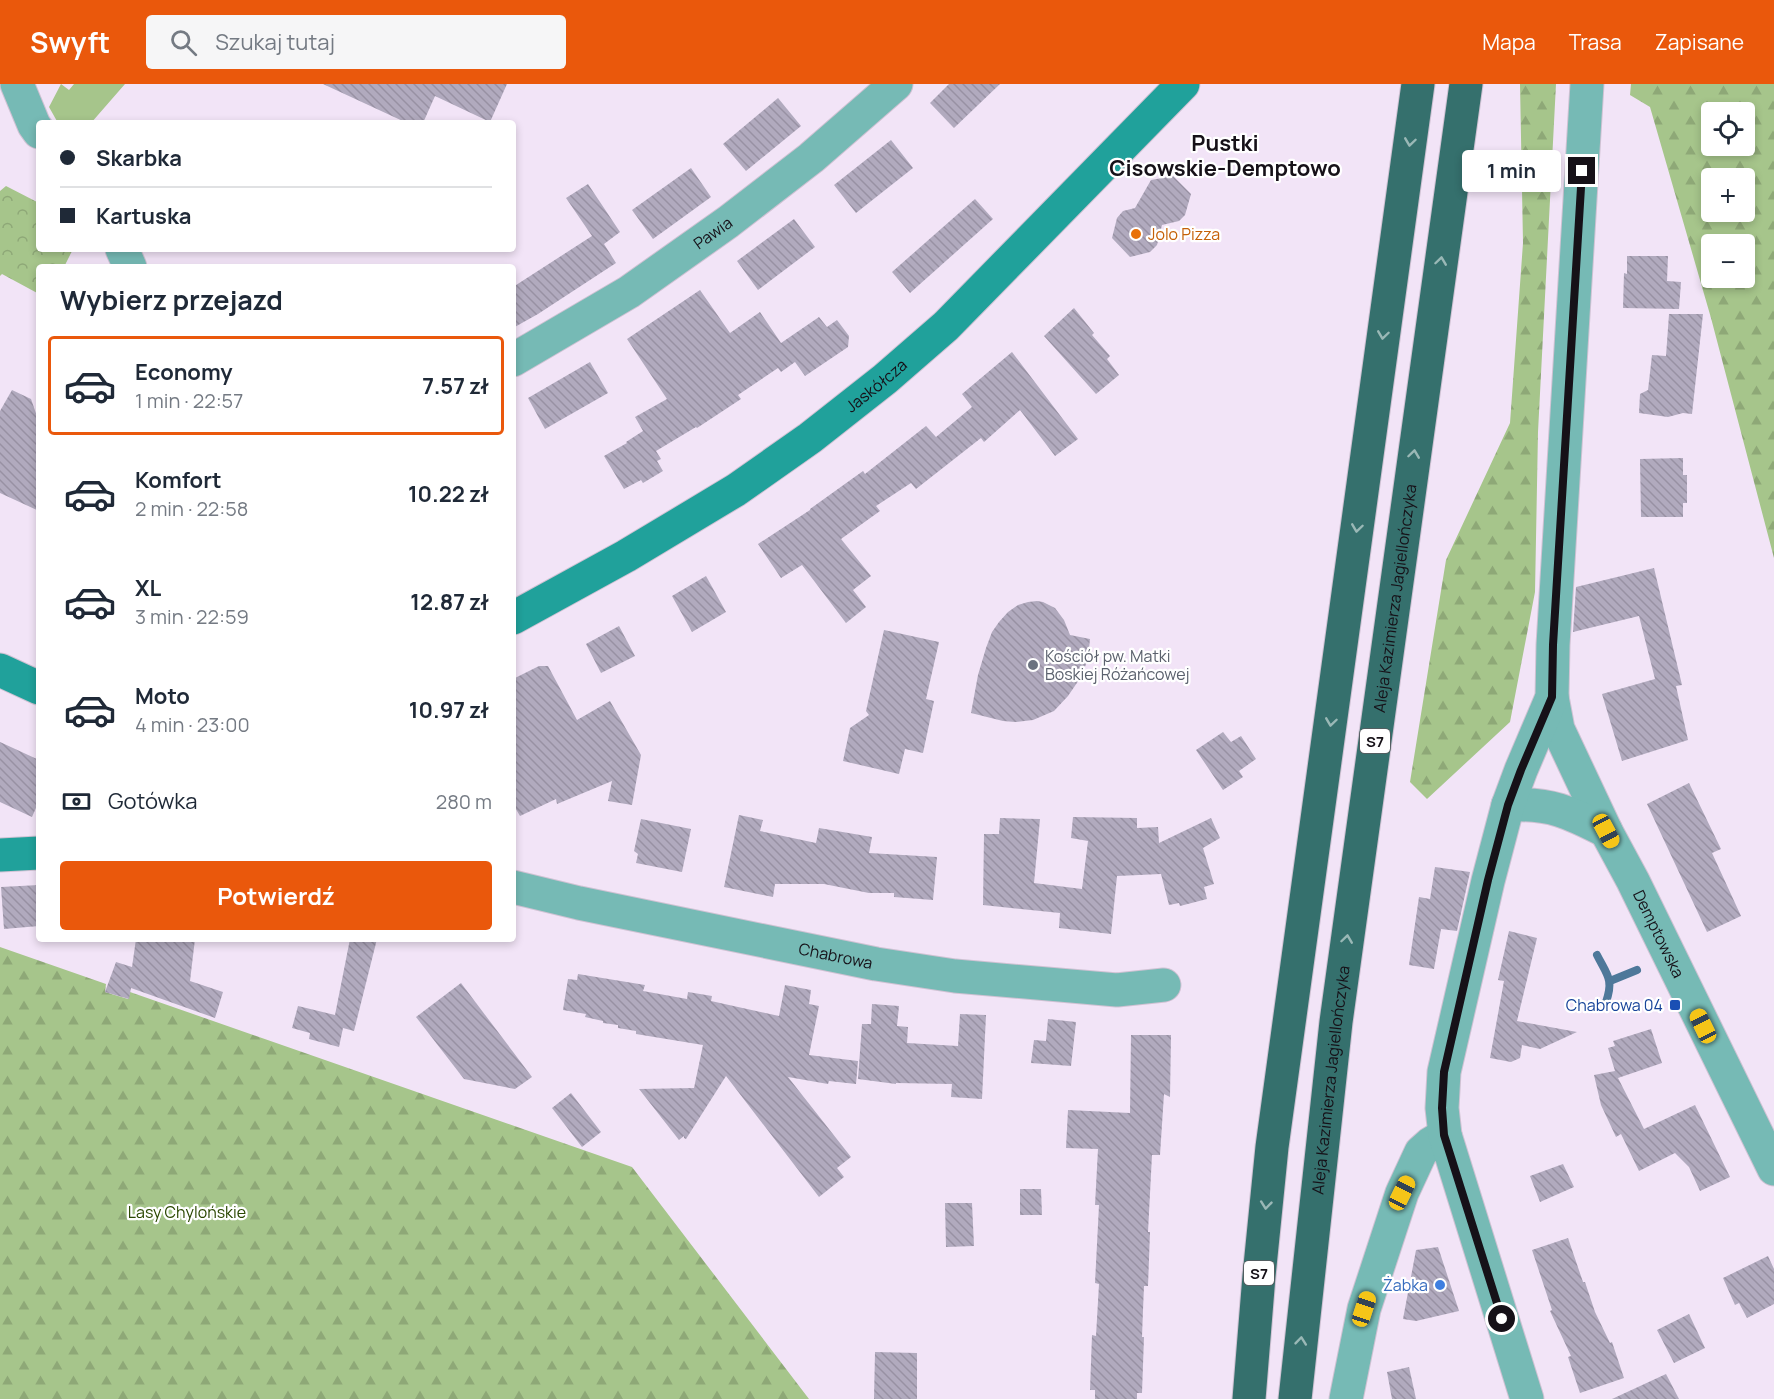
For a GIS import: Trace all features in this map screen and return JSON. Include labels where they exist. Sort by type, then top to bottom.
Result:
[{"type":"highway","name":"S7","points":[[1249,1399],[1258,1276],[1272,1147],[1418,84]]},
{"type":"highway","name":"Aleja Kazimierza Jagiellończyka","points":[[1295,1399],[1336,1022],[1466,84]]},
{"type":"street","points":[[17,84],[36,128]]},
{"type":"street","name":"Pawia","points":[[516,358],[629,292],[728,222],[811,158],[896,84]]},
{"type":"street","name":"Jaskółcza","points":[[516,616],[626,556],[736,490],[810,438],[885,379],[946,326],[1183,84]]},
{"type":"street","points":[[1527,1399],[1444,1135],[1442,1108],[1444,1072],[1488,880],[1508,805],[1552,697],[1553,645],[1587,84]]},
{"type":"street","points":[[0,670],[36,687]]},
{"type":"street","name":"Demptowska","points":[[1552,697],[1558,729],[1606,831],[1633,881],[1774,1169]]},
{"type":"street","points":[[1508,805],[1527,804],[1555,808],[1576,815],[1606,831]]},
{"type":"street","points":[[0,855],[36,854]]},
{"type":"street","name":"Chabrowa","points":[[516,888],[579,903],[876,964],[955,976],[1117,990],[1164,985]]},
{"type":"street","points":[[1346,1399],[1364,1309],[1402,1193],[1421,1152],[1444,1135]]},
{"type":"green space","points":[[61,84],[69,90],[74,84],[125,84],[94,120],[56,120],[49,107]]},
{"type":"green space","points":[[1520,84],[1556,84],[1538,432],[1535,592],[1510,722],[1427,799],[1410,782],[1446,560],[1510,423],[1523,243]]},
{"type":"green space","points":[[1631,84],[1774,84],[1774,558],[1702,288],[1755,288],[1755,234],[1701,234],[1701,283],[1650,107],[1630,95]]},
{"type":"green space","points":[[6,186],[36,201],[36,252],[72,252],[66,264],[36,264],[36,292],[2,274],[0,276],[0,191]]},
{"type":"green space","name":"Lasy Chylońskie","points":[[0,947],[106,984],[105,992],[128,999],[130,992],[632,1167],[809,1399],[0,1399]]},
{"type":"building","points":[[323,84],[507,84],[491,120],[486,120],[435,96],[424,120],[401,120]]},
{"type":"building","points":[[949,84],[1000,84],[954,128],[930,103]]},
{"type":"building","points":[[778,98],[801,126],[746,171],[723,144]]},
{"type":"building","points":[[891,140],[913,168],[856,213],[834,185]]},
{"type":"building","points":[[691,168],[711,197],[653,239],[632,210]]},
{"type":"building","points":[[1173,176],[1191,194],[1185,215],[1179,221],[1162,225],[1157,245],[1150,252],[1130,257],[1112,238],[1117,218],[1123,211],[1135,208],[1151,180]]},
{"type":"building","points":[[588,184],[620,232],[604,244],[616,263],[516,326],[516,285],[592,236],[566,198]]},
{"type":"building","points":[[975,199],[993,219],[910,293],[892,272]]},
{"type":"building","points":[[794,219],[815,247],[758,290],[737,261]]},
{"type":"building","points":[[1627,256],[1668,256],[1667,281],[1681,282],[1679,309],[1623,308]]},
{"type":"building","points":[[700,290],[730,333],[760,312],[781,343],[819,317],[827,327],[837,320],[849,336],[848,347],[805,376],[795,362],[781,372],[778,368],[738,395],[741,399],[656,451],[661,459],[657,461],[663,471],[643,483],[641,480],[624,489],[604,456],[643,431],[635,417],[667,399],[627,339]]},
{"type":"building","points":[[1074,308],[1110,356],[1107,359],[1119,375],[1096,394],[1044,336]]},
{"type":"building","points":[[1669,314],[1703,314],[1692,414],[1683,413],[1668,417],[1639,413],[1640,394],[1648,390],[1652,355],[1666,356]]},
{"type":"building","points":[[1012,352],[1078,439],[1055,456],[1020,410],[984,442],[981,438],[916,489],[911,483],[876,506],[880,511],[841,539],[871,576],[853,590],[866,607],[846,623],[802,565],[781,578],[758,544],[863,471],[865,474],[926,426],[936,437],[972,407],[962,394]]},
{"type":"building","points":[[590,362],[608,393],[545,429],[528,398]]},
{"type":"building","points":[[12,390],[31,399],[36,413],[36,510],[0,493],[0,411]]},
{"type":"building","points":[[1683,458],[1683,475],[1687,475],[1687,503],[1683,503],[1683,517],[1641,517],[1640,459]]},
{"type":"building","points":[[1654,568],[1682,685],[1676,686],[1688,740],[1622,761],[1602,694],[1655,679],[1639,616],[1573,632],[1576,587]]},
{"type":"building","points":[[706,576],[726,612],[692,632],[672,596]]},
{"type":"building","name":"Kościół pw. Matki Boskiej Różańcowej","points":[[1037,601],[1055,608],[1064,620],[1070,635],[1090,639],[1088,659],[1081,677],[1054,711],[1033,720],[1003,721],[971,713],[978,675],[992,632],[1008,612],[1018,605]]},
{"type":"building","points":[[619,626],[635,656],[601,673],[586,644]]},
{"type":"building","points":[[884,630],[939,642],[926,699],[934,701],[923,753],[905,749],[899,774],[843,761],[850,728],[869,715],[866,711]]},
{"type":"building","points":[[539,666],[548,666],[577,720],[610,701],[641,755],[632,805],[608,801],[612,781],[557,804],[556,799],[520,816],[516,809],[516,678]]},
{"type":"building","points":[[1223,732],[1231,742],[1241,736],[1256,759],[1239,771],[1243,777],[1223,790],[1196,750]]},
{"type":"building","points":[[0,742],[36,759],[36,808],[32,817],[0,802]]},
{"type":"building","points":[[1689,783],[1721,849],[1712,853],[1741,916],[1707,932],[1647,804]]},
{"type":"building","points":[[739,815],[763,820],[760,831],[816,843],[819,828],[872,837],[869,853],[937,857],[933,900],[894,897],[894,893],[869,893],[824,884],[775,884],[773,897],[724,887]]},
{"type":"building","points":[[1073,817],[1137,818],[1137,828],[1158,827],[1159,843],[1211,818],[1220,838],[1203,848],[1214,884],[1204,887],[1207,899],[1180,906],[1179,903],[1169,905],[1161,874],[1117,876],[1111,934],[1059,928],[1060,913],[983,905],[984,834],[999,834],[1000,818],[1040,819],[1034,883],[1082,889],[1088,841],[1071,838]]},
{"type":"building","points":[[641,819],[691,829],[682,872],[636,863],[638,854],[634,851]]},
{"type":"building","points":[[1435,867],[1470,872],[1457,931],[1441,929],[1434,969],[1409,965],[1419,897],[1430,899]]},
{"type":"building","points":[[36,885],[36,926],[4,929],[1,887]]},
{"type":"building","points":[[1509,931],[1537,938],[1517,1021],[1577,1032],[1540,1049],[1522,1045],[1520,1058],[1511,1062],[1490,1058],[1504,981],[1498,980]]},
{"type":"building","points":[[136,942],[195,942],[190,981],[223,992],[215,1018],[131,988],[129,999],[105,992],[116,962],[132,967]]},
{"type":"building","points":[[349,942],[376,942],[354,1031],[343,1028],[339,1047],[309,1039],[310,1033],[292,1028],[298,1006],[335,1015]]},
{"type":"building","points":[[578,974],[645,985],[643,991],[687,999],[688,992],[712,996],[711,1001],[779,1016],[785,985],[811,990],[809,1004],[819,1006],[809,1055],[858,1061],[856,1084],[829,1081],[828,1084],[788,1077],[851,1157],[837,1168],[844,1177],[819,1197],[726,1076],[686,1139],[684,1136],[679,1140],[639,1089],[694,1088],[703,1045],[636,1034],[636,1031],[618,1028],[618,1025],[585,1017],[586,1014],[563,1010],[568,979],[577,980]]},
{"type":"building","points":[[461,983],[532,1077],[515,1089],[464,1079],[416,1017]]},
{"type":"building","points":[[872,1004],[899,1006],[897,1026],[908,1027],[907,1043],[958,1046],[960,1014],[986,1015],[982,1099],[951,1097],[952,1084],[896,1084],[858,1079],[862,1024],[871,1024]]},
{"type":"building","points":[[1048,1019],[1076,1022],[1071,1066],[1031,1063],[1034,1040],[1046,1041]]},
{"type":"building","points":[[1651,1029],[1662,1063],[1618,1078],[1644,1129],[1695,1105],[1730,1177],[1700,1191],[1689,1167],[1675,1153],[1639,1171],[1621,1134],[1616,1137],[1601,1105],[1594,1075],[1615,1071],[1608,1048],[1615,1046],[1613,1041]]},
{"type":"building","points":[[1131,1035],[1171,1035],[1170,1097],[1164,1094],[1160,1155],[1152,1155],[1148,1286],[1144,1286],[1142,1393],[1137,1393],[1137,1399],[1095,1399],[1095,1390],[1090,1390],[1092,1335],[1096,1336],[1099,1284],[1095,1283],[1099,1205],[1095,1205],[1098,1149],[1066,1148],[1068,1110],[1130,1113]]},
{"type":"building","points":[[571,1093],[601,1132],[582,1147],[552,1108]]},
{"type":"building","points":[[1563,1164],[1574,1187],[1540,1202],[1530,1176]]},
{"type":"building","points":[[1020,1189],[1041,1189],[1042,1215],[1020,1215]]},
{"type":"building","points":[[945,1203],[972,1203],[974,1246],[946,1247]]},
{"type":"building","points":[[1568,1238],[1595,1312],[1610,1343],[1612,1342],[1624,1378],[1580,1393],[1568,1357],[1571,1356],[1550,1311],[1552,1310],[1532,1250]]},
{"type":"building","points":[[1438,1247],[1459,1311],[1416,1321],[1403,1319],[1416,1250]]},
{"type":"building","points":[[1768,1256],[1774,1269],[1774,1304],[1747,1318],[1739,1303],[1735,1305],[1723,1278]]},
{"type":"building","points":[[1689,1314],[1705,1348],[1674,1363],[1657,1330]]},
{"type":"building","points":[[875,1352],[917,1353],[917,1399],[874,1399]]},
{"type":"building","points":[[1409,1367],[1416,1399],[1392,1399],[1387,1372]]},
{"type":"building","points":[[1666,1374],[1679,1399],[1612,1399]]},
{"type":"waterway","points":[[1597,955],[1609,982],[1606,1002]]},
{"type":"waterway","points":[[1610,981],[1637,970]]},
{"type":"place","name":"Jolo Pizza","points":[[1136,234]]},
{"type":"place","name":"Kościół pw. Matki Boskiej Różańcowej","points":[[1033,665]]},
{"type":"place","name":"Chabrowa 04","points":[[1675,1005]]},
{"type":"place","name":"Żabka","points":[[1440,1285]]},
{"type":"district","name":"Pustki Cisowskie-Demptowo","points":[[1225,156]]},
{"type":"route","points":[[1502,1319],[1444,1135],[1442,1108],[1444,1072],[1488,880],[1508,805],[1537,729],[1552,697],[1553,645],[1582,171]]}]
